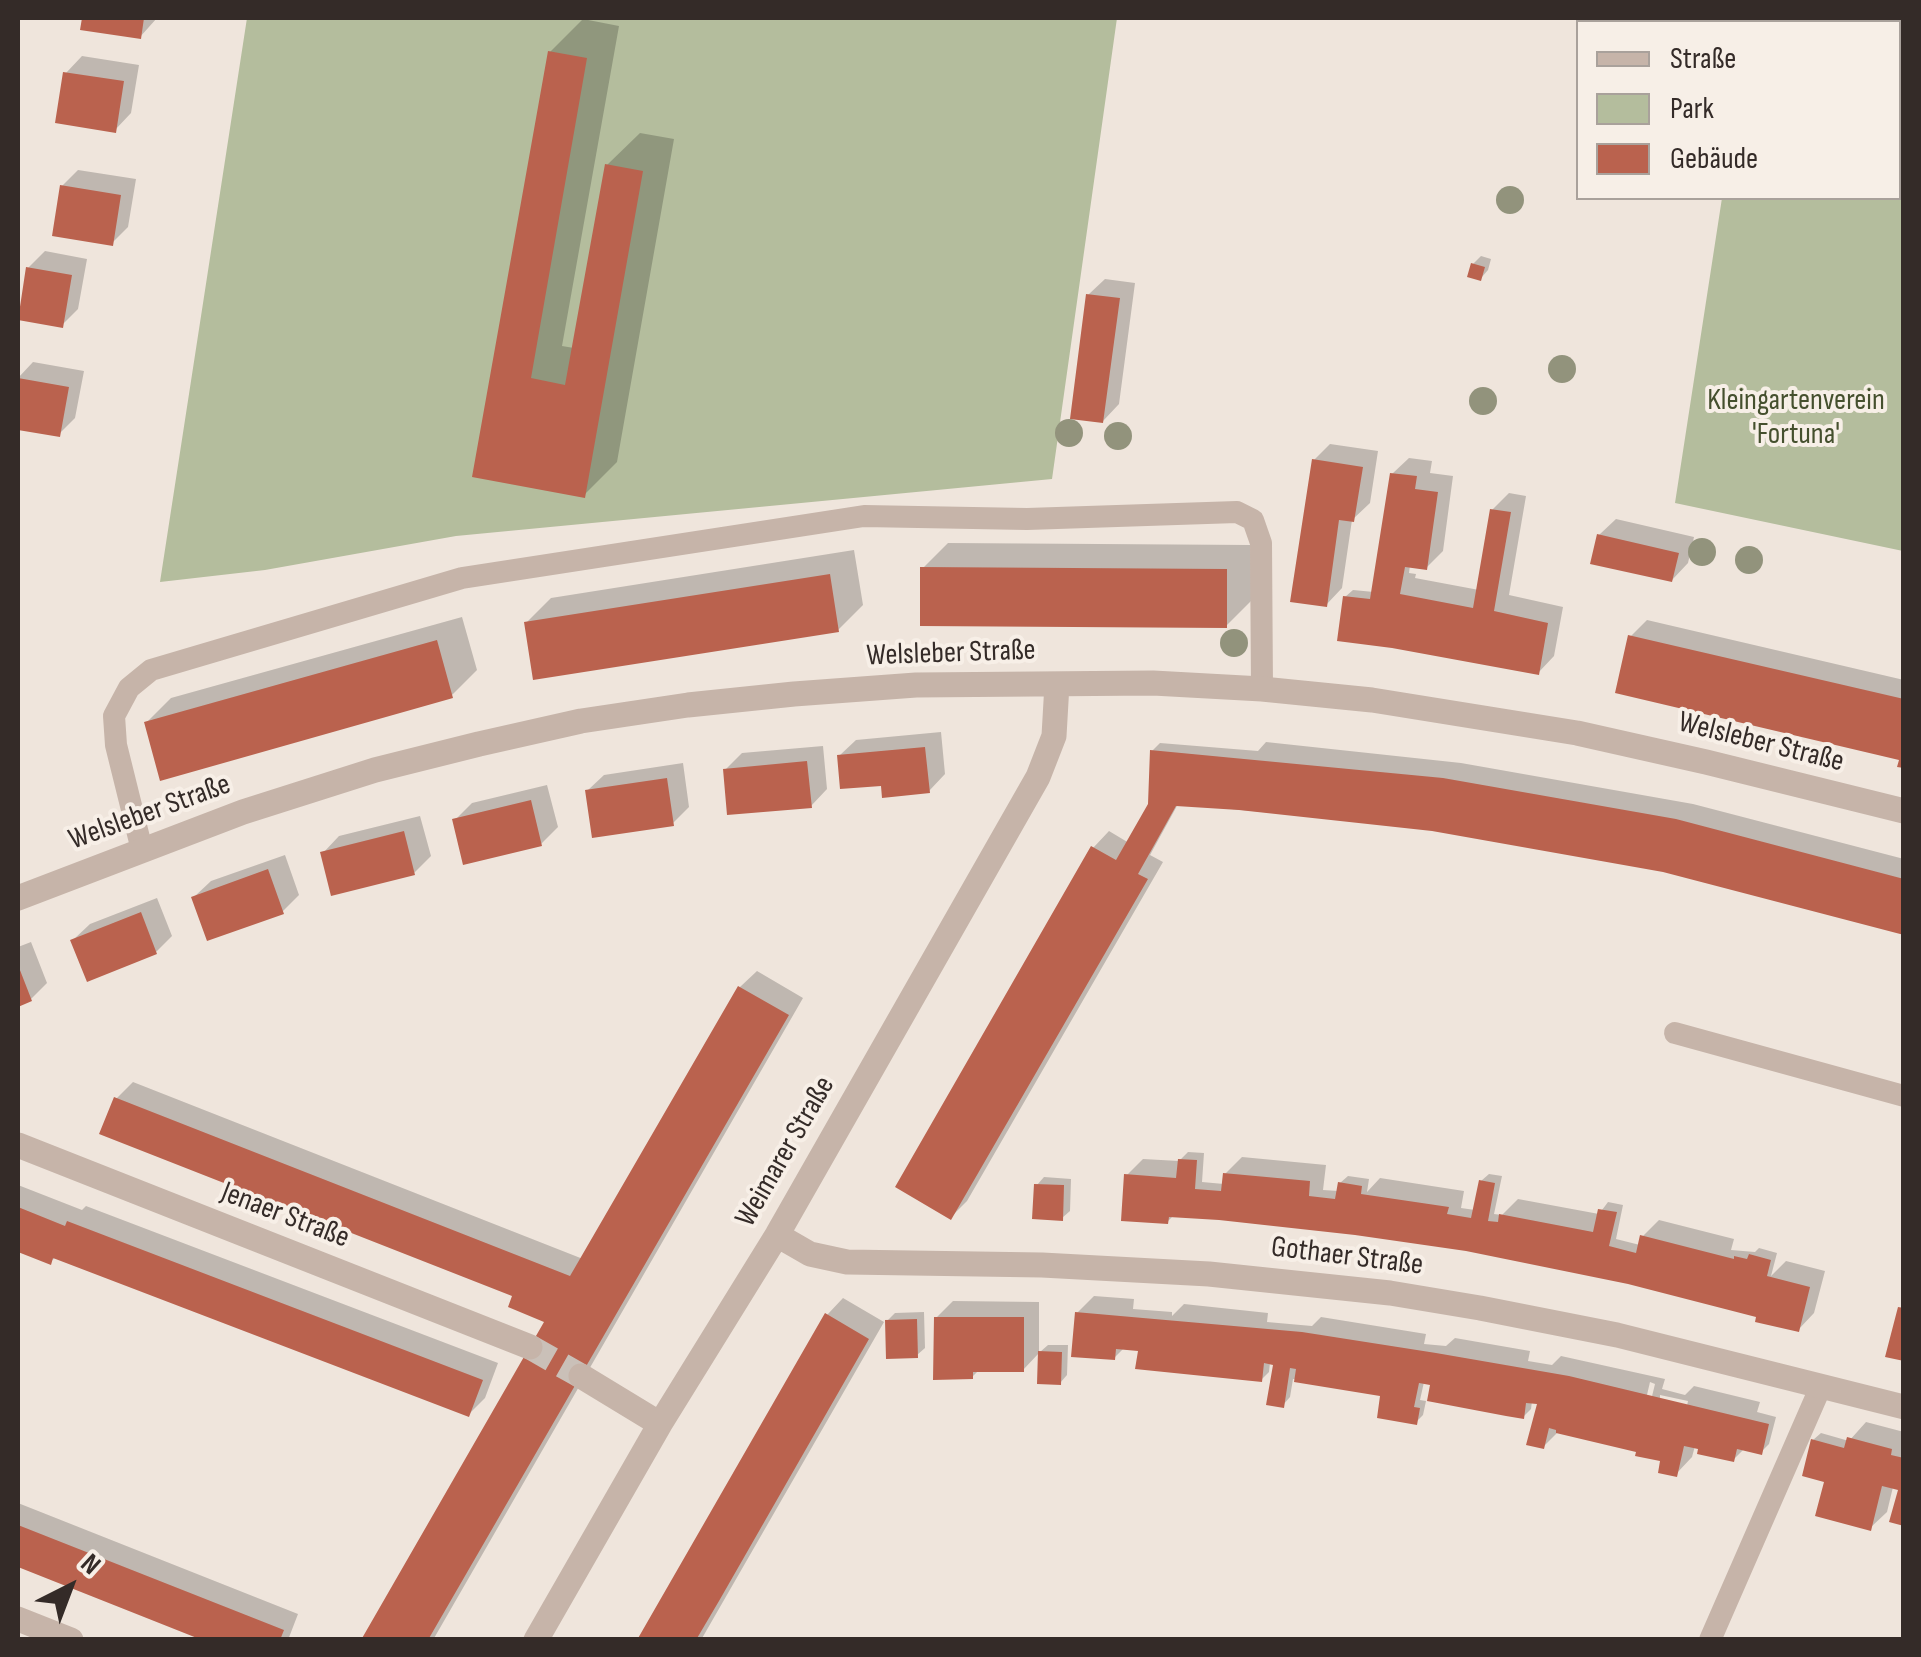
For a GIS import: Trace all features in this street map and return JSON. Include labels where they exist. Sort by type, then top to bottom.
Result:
[{"type":"street","name":"Welsleber Straße","points":[[18,898],[244,812],[375,770],[581,722],[688,705],[916,685],[1152,683],[1372,700],[1577,734],[1904,811]]},
{"type":"street","name":"Weimarer Straße","points":[[536,1640],[660,1424],[777,1235],[1038,777],[1054,736],[1057,684]]},
{"type":"street","name":"Jenaer Straße","points":[[18,1145],[530,1347]]},
{"type":"street","name":"Gothaer Straße","points":[[777,1235],[810,1254],[847,1262],[1042,1265],[1209,1274],[1390,1293],[1617,1335],[1904,1406]]},
{"type":"street","points":[[581,1376],[660,1424]]},
{"type":"street","points":[[18,1618],[71,1640]]},
{"type":"lane","points":[[142,850],[116,745],[114,716],[130,688],[151,670],[462,578],[864,516],[1028,520],[1237,512],[1253,520],[1262,542],[1262,689]]},
{"type":"lane","points":[[1675,1033],[1904,1096]]},
{"type":"lane","points":[[1710,1640],[1821,1386]]},
{"type":"green space","points":[[247,18],[1117,18],[1052,479],[456,536],[265,570],[160,582]]},
{"type":"green space","name":"Kleingartenverein 'Fortuna'","points":[[1903,18],[1903,551],[1675,503],[1722,200],[1901,200],[1901,20],[1750,20]]},
{"type":"building","points":[[82,18],[144,18],[141,39],[80,30]]},
{"type":"building","points":[[548,51],[587,58],[531,378],[565,385],[605,164],[643,171],[585,498],[472,477]]},
{"type":"building","points":[[63,72],[124,81],[116,133],[55,123]]},
{"type":"building","points":[[60,185],[121,195],[113,246],[52,236]]},
{"type":"building","points":[[1471,263],[1485,267],[1481,281],[1467,277]]},
{"type":"building","points":[[26,267],[72,275],[63,328],[18,320]]},
{"type":"building","points":[[1086,294],[1120,298],[1103,423],[1070,419]]},
{"type":"building","points":[[18,378],[69,387],[60,437],[18,430]]},
{"type":"building","points":[[1312,459],[1363,467],[1354,522],[1339,520],[1327,607],[1290,602]]},
{"type":"building","points":[[1390,473],[1417,476],[1415,489],[1438,492],[1427,570],[1405,567],[1400,594],[1473,608],[1490,509],[1511,512],[1494,611],[1548,623],[1539,675],[1337,641],[1343,596],[1370,599]]},
{"type":"building","points":[[1597,534],[1679,553],[1672,582],[1590,564]]},
{"type":"building","points":[[920,567],[1227,569],[1227,628],[920,626]]},
{"type":"building","points":[[830,574],[839,632],[533,680],[524,622]]},
{"type":"building","points":[[1628,635],[1904,699],[1904,768],[1897,767],[1899,760],[1615,693]]},
{"type":"building","points":[[437,640],[453,698],[160,781],[144,722]]},
{"type":"building","points":[[925,747],[930,793],[882,798],[881,786],[840,789],[837,755]]},
{"type":"building","points":[[1150,750],[1443,778],[1676,819],[1904,879],[1904,935],[1663,872],[1432,831],[1176,806],[1138,874],[1148,879],[951,1220],[895,1187],[1091,846],[1116,860],[1148,804]]},
{"type":"building","points":[[807,761],[812,808],[727,815],[723,769]]},
{"type":"building","points":[[667,778],[674,826],[592,838],[585,790]]},
{"type":"building","points":[[531,800],[542,846],[463,865],[452,819]]},
{"type":"building","points":[[404,831],[415,875],[331,896],[320,852]]},
{"type":"building","points":[[268,869],[284,914],[207,941],[191,897]]},
{"type":"building","points":[[141,912],[157,954],[87,982],[70,940]]},
{"type":"building","points":[[18,965],[32,1001],[18,1007]]},
{"type":"building","points":[[738,986],[789,1015],[428,1640],[361,1640],[544,1322],[508,1307],[512,1296],[99,1134],[114,1097],[570,1276]]},
{"type":"building","points":[[1178,1159],[1197,1160],[1195,1189],[1221,1191],[1223,1173],[1310,1181],[1309,1196],[1335,1199],[1338,1182],[1362,1186],[1361,1194],[1449,1207],[1447,1214],[1471,1218],[1479,1180],[1495,1183],[1488,1221],[1498,1222],[1499,1214],[1593,1232],[1598,1209],[1617,1212],[1609,1246],[1636,1253],[1640,1235],[1734,1259],[1747,1259],[1749,1254],[1771,1260],[1767,1276],[1810,1287],[1799,1332],[1628,1284],[1466,1251],[1219,1220],[1169,1217],[1168,1224],[1121,1221],[1124,1174],[1176,1178]]},
{"type":"building","points":[[1034,1184],[1064,1185],[1063,1221],[1032,1219]]},
{"type":"building","points":[[18,1207],[65,1226],[67,1221],[483,1380],[469,1417],[53,1258],[51,1265],[18,1252]]},
{"type":"building","points":[[1898,1307],[1904,1308],[1904,1361],[1885,1357]]},
{"type":"building","points":[[1075,1312],[1302,1332],[1436,1353],[1569,1376],[1769,1424],[1762,1455],[1737,1449],[1734,1462],[1697,1454],[1698,1449],[1684,1446],[1677,1477],[1658,1473],[1660,1461],[1549,1428],[1544,1449],[1526,1445],[1537,1404],[1526,1403],[1524,1419],[1506,1416],[1427,1401],[1430,1385],[1419,1383],[1414,1407],[1420,1408],[1417,1425],[1377,1418],[1380,1396],[1294,1382],[1296,1369],[1290,1368],[1284,1408],[1266,1405],[1273,1365],[1264,1363],[1262,1382],[1135,1369],[1138,1351],[1116,1349],[1115,1360],[1071,1357]]},
{"type":"building","points":[[825,1313],[869,1339],[719,1601],[696,1640],[637,1640]]},
{"type":"building","points":[[934,1317],[1024,1317],[1024,1372],[973,1372],[973,1379],[933,1380]]},
{"type":"building","points":[[917,1319],[918,1358],[886,1359],[885,1320]]},
{"type":"building","points":[[1038,1351],[1062,1352],[1061,1385],[1037,1384]]},
{"type":"building","points":[[1847,1437],[1892,1449],[1891,1455],[1904,1458],[1904,1526],[1889,1522],[1898,1490],[1882,1486],[1871,1531],[1815,1516],[1824,1482],[1802,1476],[1811,1439],[1844,1448]]},
{"type":"building","points":[[18,1525],[284,1630],[280,1640],[202,1640],[18,1567]]},
{"type":"tunnel","points":[[530,1347],[581,1376]]}]
